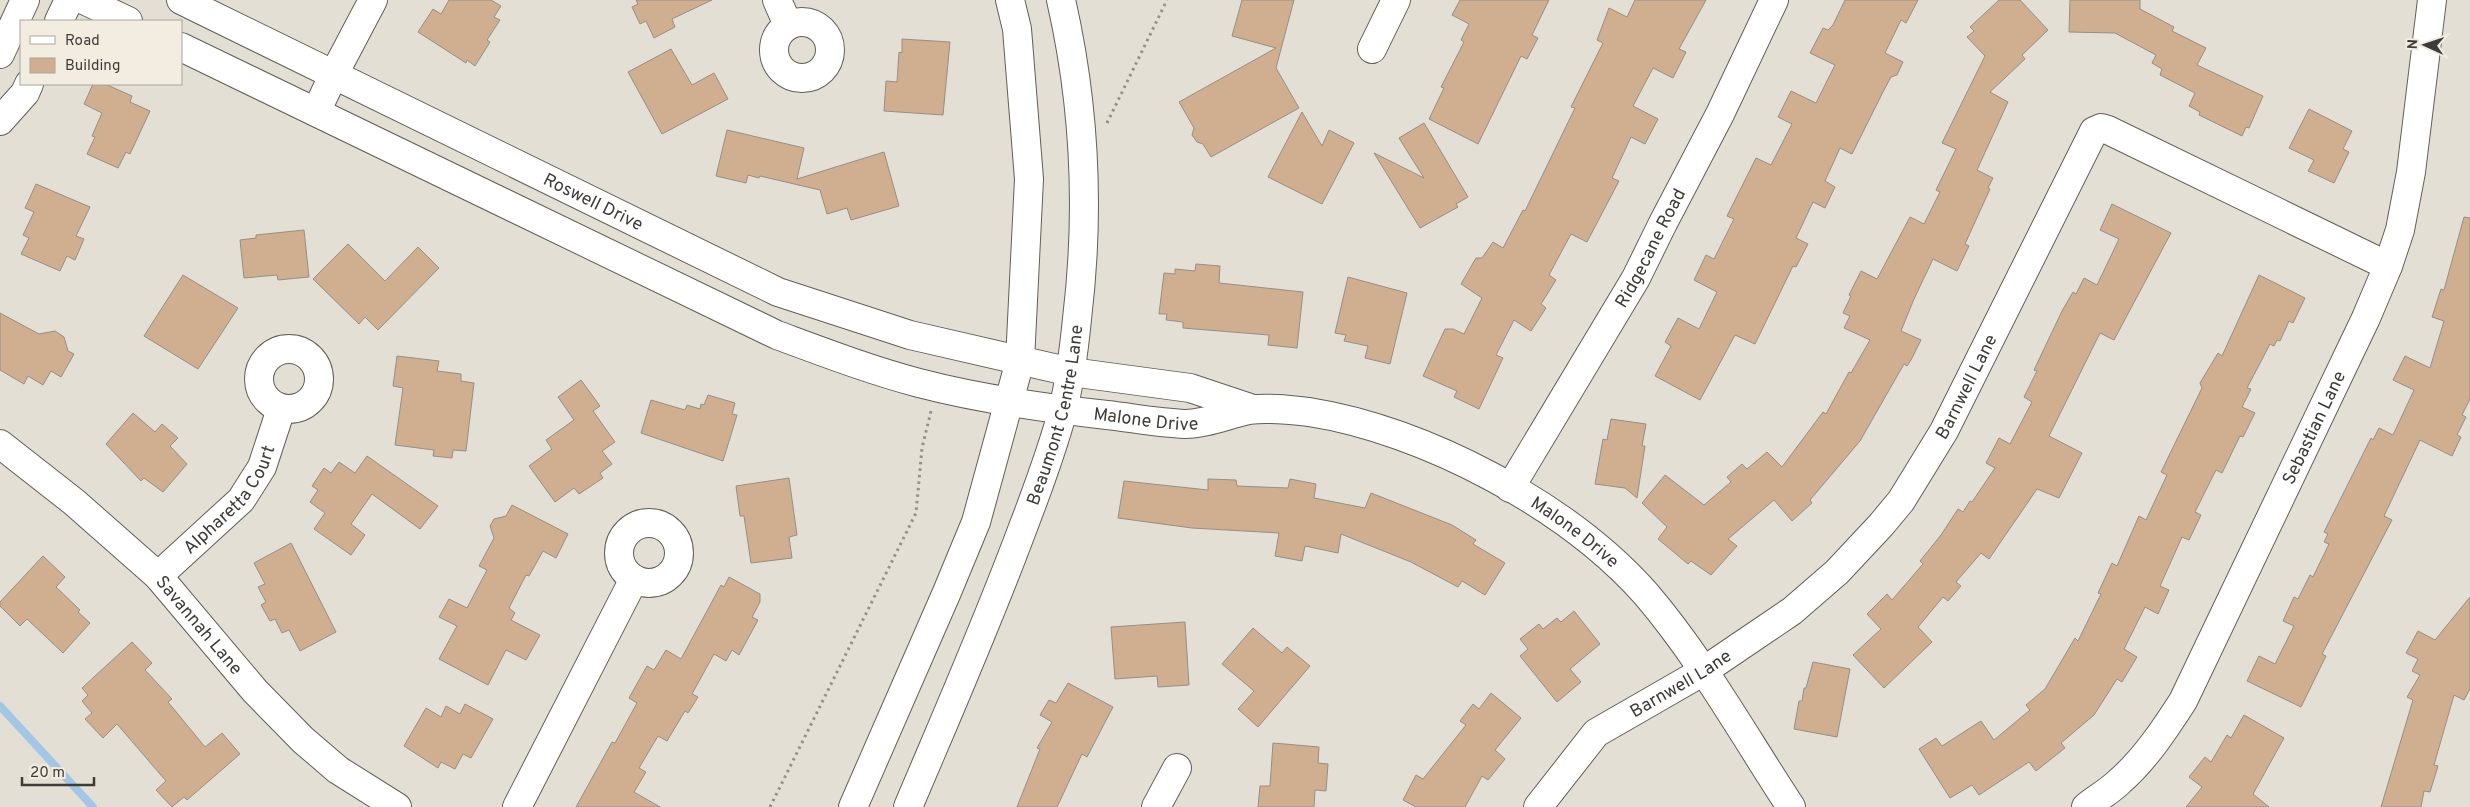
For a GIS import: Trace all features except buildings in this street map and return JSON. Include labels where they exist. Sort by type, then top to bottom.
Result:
[{"type":"street","points":[[0,54],[26,0]]},
{"type":"street","points":[[59,20],[69,0]]},
{"type":"street","points":[[84,0],[126,20]]},
{"type":"street","name":"Roswell Drive","points":[[181,0],[778,292],[910,335],[1020,361]]},
{"type":"street","points":[[316,112],[373,0]]},
{"type":"street","points":[[777,0],[788,25]]},
{"type":"street","points":[[853,807],[976,522],[1020,361],[1029,179],[1017,30],[1010,0]]},
{"type":"street","name":"Beaumont Centre Lane","points":[[908,807],[1000,590],[1043,475],[1063,410],[1071,372],[1086,219],[1082,134],[1073,53],[1061,0]]},
{"type":"street","points":[[1372,49],[1396,0]]},
{"type":"street","name":"Ridgecane Road","points":[[1510,488],[1636,278],[1662,223],[1720,114],[1774,0]]},
{"type":"street","name":"Sebastian Lane","points":[[2086,807],[2120,781],[2137,763],[2166,728],[2183,701],[2366,318],[2388,266],[2400,230],[2411,172],[2432,0]]},
{"type":"street","points":[[182,47],[777,335],[918,383],[1009,400]]},
{"type":"street","points":[[0,121],[25,93],[29,85]]},
{"type":"street","name":"Barnwell Lane","points":[[1538,807],[1596,733],[1702,672],[1792,611],[1837,572],[1901,501],[1944,431],[2094,131],[2101,128],[2108,130],[2388,266]]},
{"type":"street","name":"Malone Drive","points":[[1020,361],[1071,372],[1190,388],[1253,409],[1308,412],[1381,429],[1440,451],[1538,504],[1606,555],[1645,594],[1683,642],[1791,807]]},
{"type":"street","name":"Malone Drive","points":[[1009,400],[1063,410],[1187,424],[1253,409]]},
{"type":"street","name":"Alpharetta Court","points":[[158,576],[241,500],[262,467],[281,408]]},
{"type":"street","name":"Savannah Lane","points":[[0,444],[74,502],[158,576],[255,691],[291,729],[338,770],[397,807]]},
{"type":"street","points":[[517,807],[634,579]]},
{"type":"street","points":[[1156,807],[1176,768]]},
{"type":"path","points":[[1106,125],[1167,0]]},
{"type":"path","points":[[770,807],[916,513],[922,448],[932,410]]},
{"type":"waterway","points":[[0,706],[93,807]]}]
